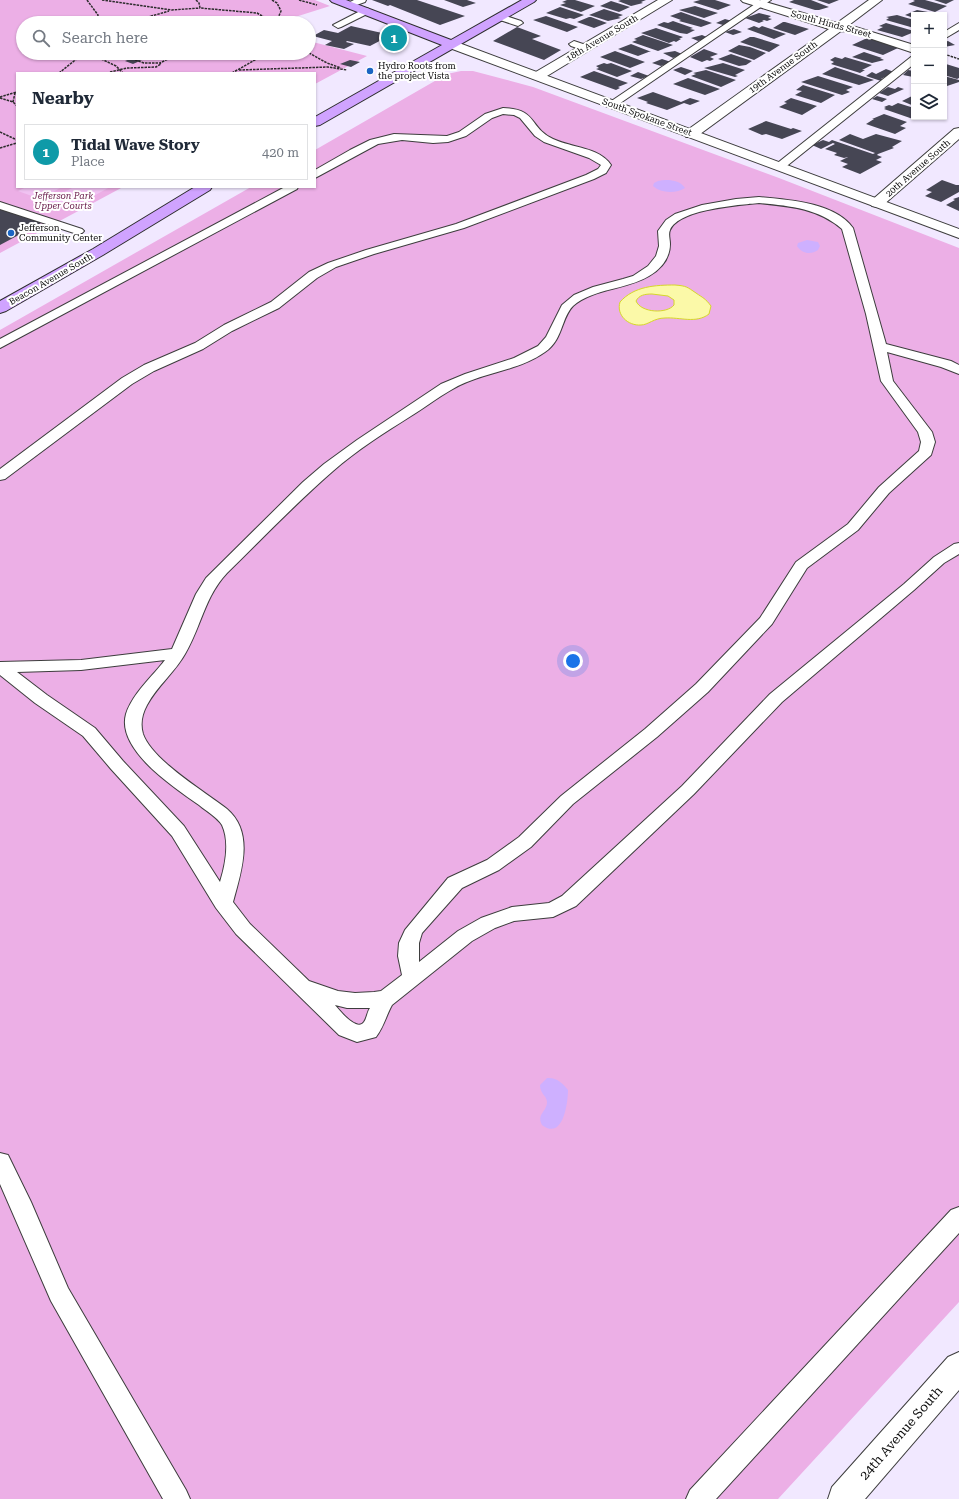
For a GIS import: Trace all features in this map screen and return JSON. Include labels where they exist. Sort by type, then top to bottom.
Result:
[{"type":"main road","name":"South Spokane Street","points":[[336,0],[348,4],[364,6],[451,44]]},
{"type":"main road","points":[[316,121],[530,0]]},
{"type":"main road","name":"Beacon Avenue South","points":[[0,308],[98,252],[203,188]]},
{"type":"street","name":"18th Avenue South","points":[[538,76],[580,46],[666,0]]},
{"type":"street","name":"South Hinds Street","points":[[747,0],[764,2],[826,25],[853,29],[911,48]]},
{"type":"street","name":"19th Avenue South","points":[[691,134],[876,0]]},
{"type":"street","name":"South Spokane Street","points":[[451,44],[959,234]]},
{"type":"street","name":"20th Avenue South","points":[[877,203],[959,132]]},
{"type":"street","name":"24th Avenue South","points":[[844,1499],[959,1367]]},
{"type":"lane","points":[[612,104],[764,2]]},
{"type":"lane","points":[[338,25],[364,6]]},
{"type":"lane","points":[[500,17],[518,24]]},
{"type":"lane","points":[[947,34],[959,26]]},
{"type":"lane","points":[[779,167],[911,60]]},
{"type":"lane","points":[[0,476],[128,380],[149,368],[199,346],[228,328],[275,305],[313,275],[332,265],[370,252],[460,226],[590,177],[602,171],[606,165],[597,157],[546,139],[536,132],[527,117],[511,111],[503,111],[487,116],[467,131],[454,138],[437,140],[395,137],[380,140],[316,174]]},
{"type":"lane","points":[[0,344],[72,304],[291,188]]},
{"type":"lane","points":[[223,903],[235,862],[235,842],[230,823],[219,812],[151,759],[137,742],[132,725],[139,704],[178,653],[209,585],[298,494],[366,438],[444,388],[461,379],[518,361],[534,354],[546,346],[552,339],[565,308],[569,303],[589,293],[635,280],[653,268],[661,260],[665,247],[663,236],[665,229],[670,222],[682,216],[714,205],[759,200],[814,209],[838,220],[847,228],[880,346],[887,381],[924,432],[928,442],[926,452],[884,490],[853,527],[801,565],[766,621],[702,688],[651,733],[567,800],[525,842],[493,865],[455,883],[414,930],[409,942],[408,956],[412,978]]},
{"type":"lane","points":[[0,205],[78,230]]},
{"type":"lane","points":[[880,346],[946,364],[959,370]]},
{"type":"lane","points":[[0,667],[41,699],[89,732],[116,765],[148,797],[178,831],[223,903],[243,929],[341,1024],[357,1034],[369,1030],[375,1023],[376,1016],[385,999],[465,936],[488,923],[512,914],[553,910],[569,901],[688,790],[776,698],[909,587],[939,560],[959,547]]},
{"type":"lane","points":[[0,667],[81,665],[178,653]]},
{"type":"lane","points":[[299,982],[325,996],[352,1001],[367,1007],[376,1016]]},
{"type":"lane","points":[[352,1001],[385,999]]},
{"type":"lane","points":[[0,1162],[20,1202],[59,1294],[178,1499]]},
{"type":"lane","points":[[699,1499],[959,1218]]},
{"type":"path","points":[[87,0],[98,16]]},
{"type":"path","points":[[102,0],[172,10]]},
{"type":"path","points":[[196,0],[199,3],[200,8]]},
{"type":"path","points":[[272,0],[277,4],[281,11],[278,16]]},
{"type":"path","points":[[147,16],[172,10],[200,8],[257,13],[262,16]]},
{"type":"path","points":[[947,55],[959,59]]},
{"type":"path","points":[[239,70],[328,68],[347,70],[327,63],[316,57]]},
{"type":"path","points":[[60,72],[76,60]]},
{"type":"path","points":[[103,60],[116,66],[122,72]]},
{"type":"path","points":[[134,60],[144,63],[160,63]]},
{"type":"path","points":[[110,72],[127,68],[156,67],[166,60]]},
{"type":"path","points":[[234,72],[255,60]]},
{"type":"path","points":[[0,98],[16,93]]},
{"type":"path","points":[[13,102],[16,93]]},
{"type":"path","points":[[0,98],[13,102],[16,105]]},
{"type":"path","points":[[0,132],[16,140]]},
{"type":"path","points":[[0,148],[16,143]]},
{"type":"green space","name":"Jefferson Park Upper Courts","points":[[0,0],[315,0],[330,6],[298,16],[16,16],[16,60],[316,60],[316,43],[367,56],[316,83],[316,72],[16,72],[16,188],[121,188],[0,253]]},
{"type":"green space","points":[[461,71],[473,71],[533,87],[779,178],[959,248],[959,1302],[778,1499],[0,1499],[0,330],[249,188],[316,188],[316,149],[447,74]]},
{"type":"green space","points":[[24,188],[60,188],[40,199],[18,191]]},
{"type":"green space","name":"Jefferson Park Upper Courts","points":[[72,188],[108,188],[70,209],[47,201]]},
{"type":"sand","points":[[658,181],[673,181],[680,183],[685,188],[673,192],[660,190],[653,186],[654,183]]},
{"type":"sand","points":[[807,240],[818,242],[820,246],[818,250],[812,253],[801,251],[797,246],[798,243]]},
{"type":"sand","points":[[547,1078],[553,1078],[559,1081],[568,1090],[567,1103],[563,1118],[555,1128],[549,1129],[542,1125],[540,1121],[547,1102],[541,1091],[540,1085]]},
{"type":"shaded area","points":[[653,286],[685,286],[702,297],[711,306],[709,314],[699,319],[661,318],[641,325],[628,322],[621,315],[619,307],[620,302],[632,293]],"holes":[[[647,294],[668,296],[674,300],[674,305],[671,308],[660,311],[643,308],[636,301],[642,295]]]},
{"type":"building","points":[[372,0],[417,0],[465,16],[440,25],[390,5],[388,6]]},
{"type":"building","points":[[444,0],[467,0],[476,3],[463,7]]},
{"type":"building","points":[[567,0],[575,0],[595,6],[581,12],[560,5],[566,3],[562,2]]},
{"type":"building","points":[[646,0],[641,2],[643,3],[631,6],[618,1]]},
{"type":"building","points":[[700,0],[715,0],[731,5],[718,10],[693,2]]},
{"type":"building","points":[[794,0],[811,0],[829,7],[815,10],[789,2]]},
{"type":"building","points":[[817,0],[839,0],[829,4]]},
{"type":"building","points":[[913,0],[925,0],[947,6],[935,12],[908,4],[915,1]]},
{"type":"building","points":[[934,0],[954,0],[946,4]]},
{"type":"building","points":[[611,1],[630,7],[619,12],[600,6]]},
{"type":"building","points":[[695,6],[718,13],[704,18],[679,10]]},
{"type":"building","points":[[560,7],[584,15],[574,19],[566,19],[546,13]]},
{"type":"building","points":[[604,9],[623,15],[618,17],[621,18],[608,21],[589,15]]},
{"type":"building","points":[[917,10],[928,12],[912,12]]},
{"type":"building","points":[[681,12],[712,23],[701,27],[679,21],[681,20],[670,16]]},
{"type":"building","points":[[911,12],[911,17],[905,15]]},
{"type":"building","points":[[759,13],[771,16],[768,18],[772,19],[767,21],[764,20],[759,23],[745,18]]},
{"type":"building","points":[[897,15],[911,19],[911,27],[886,20],[889,18],[886,17]]},
{"type":"building","points":[[546,16],[578,27],[567,32],[533,20]]},
{"type":"building","points":[[589,17],[607,23],[594,28],[577,22]]},
{"type":"building","points":[[725,19],[732,21],[723,25],[716,23]]},
{"type":"building","points":[[673,21],[695,30],[687,34],[657,25],[664,22],[668,23]]},
{"type":"building","points":[[783,22],[809,29],[795,35],[773,28]]},
{"type":"building","points":[[886,23],[911,30],[911,33],[902,37],[877,30],[883,27],[879,26]]},
{"type":"building","points":[[351,26],[391,35],[370,46],[347,41],[346,42],[354,44],[344,49],[325,45],[332,41],[316,37],[316,34],[324,30],[338,33]]},
{"type":"building","points":[[754,26],[759,28],[762,26],[786,34],[774,39],[747,29]]},
{"type":"building","points":[[517,27],[541,36],[532,39],[561,50],[544,60],[493,41]]},
{"type":"building","points":[[656,28],[683,37],[676,42],[674,41],[669,43],[641,33]]},
{"type":"building","points":[[734,29],[742,32],[733,35],[725,32]]},
{"type":"building","points":[[643,35],[673,45],[658,51],[632,42],[637,40],[634,39]]},
{"type":"building","points":[[702,35],[709,38],[698,41],[691,38]]},
{"type":"building","points":[[750,37],[780,45],[769,52],[740,42]]},
{"type":"building","points":[[865,39],[871,39],[898,48],[883,55],[852,45]]},
{"type":"building","points":[[948,41],[955,45],[947,46]]},
{"type":"building","points":[[631,44],[651,51],[638,56],[618,49]]},
{"type":"building","points":[[739,45],[750,47],[766,53],[754,60],[728,51]]},
{"type":"building","points":[[704,49],[718,54],[710,57],[714,59],[710,61],[707,60],[702,62],[690,57]]},
{"type":"building","points":[[615,51],[645,62],[630,68],[600,57]]},
{"type":"building","points":[[675,51],[682,54],[673,58],[663,53]]},
{"type":"building","points":[[864,52],[884,60],[872,63],[852,57]]},
{"type":"building","points":[[731,54],[752,61],[746,65],[739,66],[718,59]]},
{"type":"building","points":[[835,57],[842,59],[845,57],[872,65],[862,70],[865,70],[860,73],[831,64],[834,62],[830,60]]},
{"type":"building","points":[[662,59],[671,62],[661,66],[652,63]]},
{"type":"building","points":[[128,60],[142,60],[133,64],[125,61]]},
{"type":"building","points":[[350,60],[360,62],[351,67],[340,64]]},
{"type":"building","points":[[604,63],[611,63],[632,71],[617,77],[596,69],[599,68],[596,66]]},
{"type":"building","points":[[723,63],[745,70],[735,75],[738,76],[735,77],[704,68]]},
{"type":"building","points":[[947,64],[959,68],[959,78],[957,79],[947,76]]},
{"type":"building","points":[[681,67],[693,71],[685,75],[673,70]]},
{"type":"building","points":[[835,67],[874,80],[859,85],[822,74]]},
{"type":"building","points":[[886,69],[894,72],[881,79],[884,80],[881,81],[866,76],[872,72],[876,74]]},
{"type":"building","points":[[706,70],[736,80],[721,87],[691,76],[696,74],[693,73]]},
{"type":"building","points":[[908,70],[911,70],[911,77],[903,75]]},
{"type":"building","points":[[594,71],[628,83],[618,87],[620,88],[616,90],[580,77]]},
{"type":"building","points":[[638,72],[649,76],[641,79],[630,76]]},
{"type":"building","points":[[818,76],[853,87],[846,90],[850,92],[842,95],[801,82]]},
{"type":"building","points":[[947,77],[959,80],[959,82],[947,86]]},
{"type":"building","points":[[688,78],[720,89],[705,95],[673,84]]},
{"type":"building","points":[[803,85],[835,95],[821,103],[795,95],[802,91],[796,90]]},
{"type":"building","points":[[888,87],[895,89],[898,87],[904,89],[888,96],[879,93]]},
{"type":"building","points":[[653,92],[681,102],[690,98],[700,101],[690,105],[684,103],[667,110],[646,103],[648,102],[637,98]]},
{"type":"building","points":[[877,96],[887,99],[882,102],[872,99]]},
{"type":"building","points":[[911,96],[911,105],[902,101]]},
{"type":"building","points":[[791,98],[817,106],[802,115],[779,107],[787,103],[784,102]]},
{"type":"building","points":[[898,103],[911,107],[911,118],[884,109],[886,108],[884,107],[889,105],[892,106]]},
{"type":"building","points":[[884,114],[907,122],[900,126],[906,128],[895,134],[866,124],[874,119],[872,119]]},
{"type":"building","points":[[766,121],[802,131],[782,139],[766,134],[762,135],[748,129]]},
{"type":"building","points":[[850,134],[863,139],[876,134],[902,141],[892,147],[894,148],[878,154],[877,155],[882,157],[876,160],[882,162],[860,174],[842,167],[848,164],[840,161],[848,157],[844,158],[834,155],[837,153],[825,149],[835,144],[833,143],[821,149],[812,145],[823,140],[829,142],[832,140],[873,154],[875,153],[839,140]]},
{"type":"building","points":[[942,180],[959,185],[959,192],[941,202],[925,196],[932,192],[926,190]]},
{"type":"building","points":[[959,197],[959,211],[946,205],[955,200],[953,199]]},
{"type":"building","name":"Jefferson Community Center","points":[[0,207],[43,222],[0,245]]},
{"type":"place","name":"Tidal Wave Story","points":[[394,38]]},
{"type":"place","name":"Hydro Roots from the project Vista","points":[[370,71]]},
{"type":"place","name":"Jefferson Community Center","points":[[11,233]]}]
